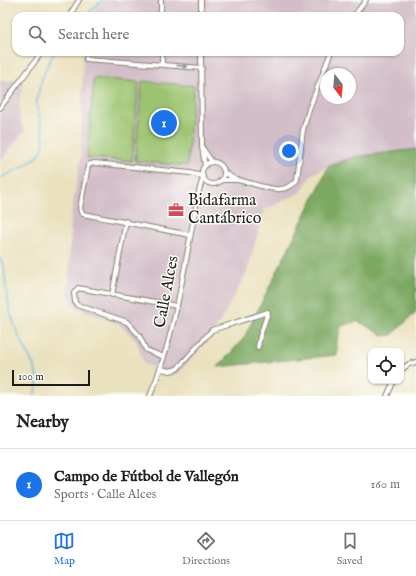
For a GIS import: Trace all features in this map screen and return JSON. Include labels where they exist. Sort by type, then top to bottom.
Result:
[{"type":"street","points":[[72,12],[79,0]]},
{"type":"street","points":[[161,0],[161,12]]},
{"type":"street","points":[[201,0],[201,12]]},
{"type":"street","points":[[357,12],[366,0]]},
{"type":"street","points":[[0,108],[39,56]]},
{"type":"street","points":[[162,56],[162,64]]},
{"type":"street","points":[[201,56],[202,147],[204,166],[202,175]]},
{"type":"street","points":[[222,180],[237,180],[278,189],[289,188],[297,180],[303,130],[308,109],[329,56]]},
{"type":"street","points":[[86,60],[162,64],[202,68]]},
{"type":"street","points":[[202,147],[212,162],[220,165],[224,172],[237,180]]},
{"type":"street","points":[[204,166],[212,162]]},
{"type":"street","points":[[190,235],[126,221],[83,214],[80,208],[88,166],[95,163],[190,173],[202,175],[208,183],[217,184],[222,180],[224,172]]},
{"type":"street","name":"Calle Alces","points":[[150,396],[161,369],[177,306],[202,175]]},
{"type":"street","points":[[199,191],[208,183]]},
{"type":"street","points":[[112,294],[126,221]]},
{"type":"street","points":[[164,357],[146,350],[139,335],[127,322],[77,305],[75,302],[74,293],[78,288],[177,306]]},
{"type":"street","points":[[161,369],[170,371],[177,369],[212,330],[268,312],[258,347]]},
{"type":"street","points":[[404,368],[409,364],[416,362]]},
{"type":"street","points":[[387,396],[393,384]]},
{"type":"shaded area","points":[[105,0],[416,0],[416,149],[353,157],[328,167],[312,174],[301,192],[264,210],[247,272],[214,333],[177,375],[144,364],[136,340],[119,324],[73,306],[68,293],[71,217],[81,156],[83,56],[404,56],[404,12],[93,12]]},
{"type":"shaded area","points":[[19,80],[23,83],[19,109],[22,127],[25,129],[0,162],[0,81]]},
{"type":"green space","points":[[94,78],[139,82],[132,161],[87,158]]},
{"type":"green space","points":[[142,81],[194,86],[187,166],[135,161]]},
{"type":"green space","points":[[416,149],[415,313],[392,335],[384,336],[358,321],[341,326],[337,342],[337,355],[218,367],[244,338],[328,167],[353,157]]},
{"type":"waterway","points":[[89,12],[103,0]]},
{"type":"waterway","points":[[0,178],[33,160],[41,152],[44,142],[37,101],[45,70],[53,56]]},
{"type":"waterway","points":[[0,258],[4,268],[7,296],[11,314],[18,335],[34,366],[38,381],[34,396]]},
{"type":"place","name":"Campo de Fútbol de Vallegón","points":[[164,123]]},
{"type":"place","name":"Bidafarma Cantábrico","points":[[176,210]]}]
